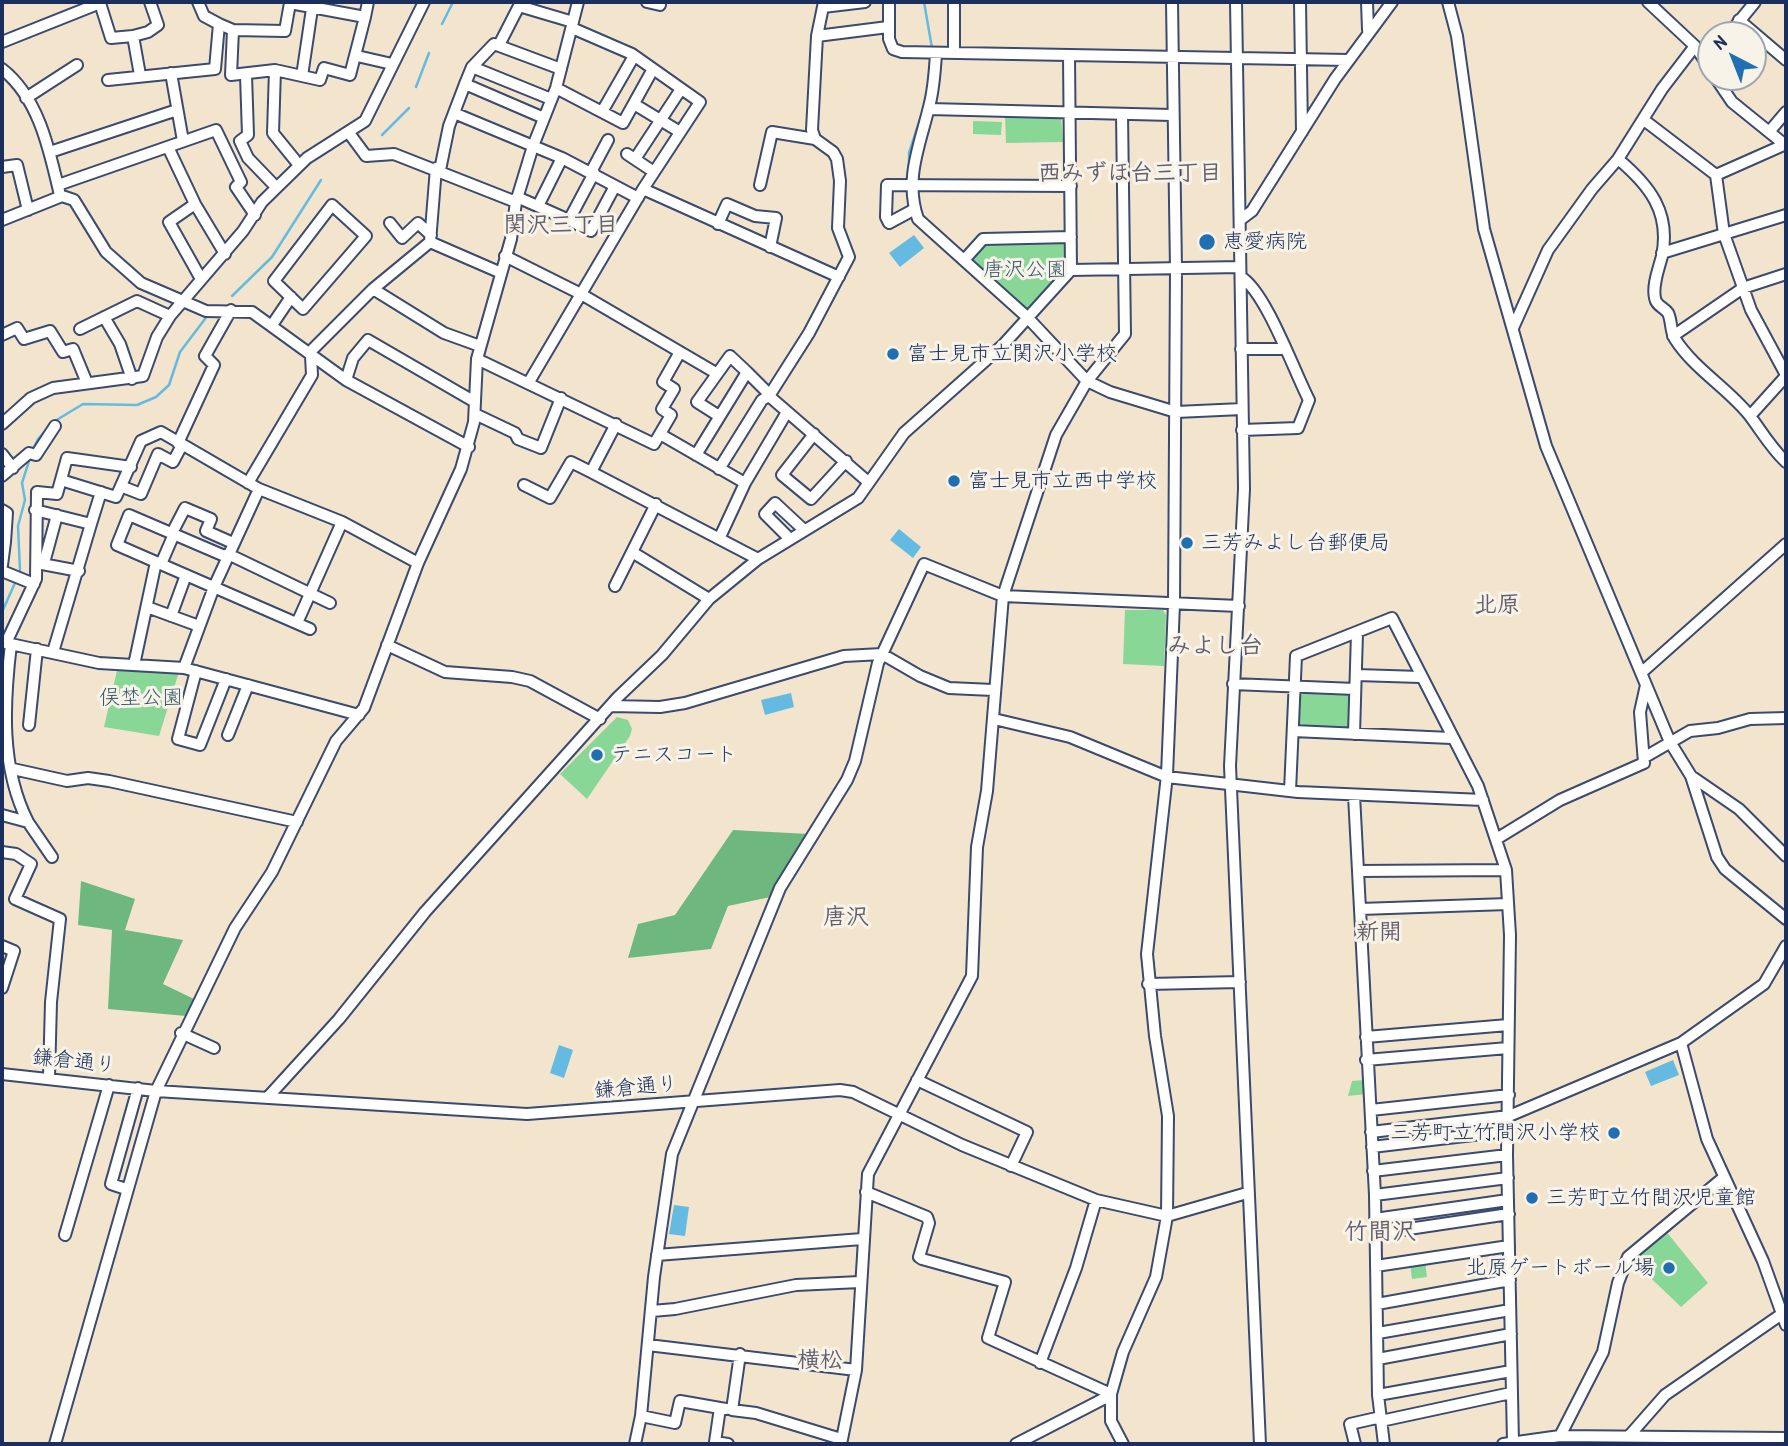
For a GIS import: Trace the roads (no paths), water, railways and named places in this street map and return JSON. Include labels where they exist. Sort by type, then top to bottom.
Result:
[{"type":"street","points":[[2,42],[100,3],[111,38],[148,32],[158,25],[149,2]]},
{"type":"street","points":[[198,2],[204,16],[233,30],[285,31],[290,3]]},
{"type":"street","points":[[283,2],[313,4],[365,17]]},
{"type":"street","points":[[233,30],[231,75],[275,69],[320,80],[324,68],[350,75],[368,2]]},
{"type":"street","points":[[2,425],[31,398],[52,388],[143,376],[157,337],[170,316],[225,254],[276,187],[299,165],[349,134],[368,116],[391,64],[424,2]]},
{"type":"street","points":[[55,1444],[135,1155],[156,1091],[181,1033],[235,928],[272,872],[336,741],[359,715],[418,563],[469,447],[475,414],[477,359],[499,272],[511,239],[516,199],[554,94],[578,2]]},
{"type":"street","points":[[647,2],[660,5]]},
{"type":"street","points":[[815,139],[817,36],[823,4],[865,2]]},
{"type":"street","points":[[889,2],[888,27],[893,49],[902,52],[1348,60]]},
{"type":"street","points":[[954,2],[954,52]]},
{"type":"street","points":[[1122,1444],[1111,1421],[1111,1394],[1123,1352],[1156,1277],[1167,1216],[1168,1116],[1148,984],[1149,917],[1167,778],[1174,604],[1176,268],[1172,2]]},
{"type":"street","points":[[1236,2],[1243,543],[1229,743],[1247,1193],[1261,1444]]},
{"type":"street","points":[[1300,2],[1302,135]]},
{"type":"street","points":[[1367,2],[1368,30]]},
{"type":"street","points":[[1240,220],[1256,205],[1368,30],[1392,2]]},
{"type":"street","points":[[1448,2],[1457,36],[1484,229],[1553,466],[1594,555],[1670,742],[1691,776],[1717,857],[1725,869],[1786,919]]},
{"type":"street","points":[[1649,2],[1697,49]]},
{"type":"street","points":[[1755,2],[1740,20],[1786,60]]},
{"type":"street","points":[[302,76],[313,4]]},
{"type":"street","points":[[499,45],[520,4],[572,25],[634,56],[699,102],[641,193],[529,382]]},
{"type":"street","points":[[108,80],[215,69],[219,24]]},
{"type":"street","points":[[817,36],[888,27]]},
{"type":"street","points":[[133,36],[140,75]]},
{"type":"street","points":[[184,668],[254,486],[312,375],[310,355],[373,289],[431,238],[438,169],[454,113],[472,67],[494,44],[561,68]]},
{"type":"street","points":[[1513,328],[1548,250],[1618,159],[1662,89],[1695,46]]},
{"type":"street","points":[[933,53],[929,109],[914,154],[910,185],[912,211],[918,219],[1027,317],[1087,380],[1110,391],[1176,412],[1242,409]]},
{"type":"street","points":[[357,55],[391,64]]},
{"type":"street","points":[[603,110],[634,56]]},
{"type":"street","points":[[268,1097],[340,1019],[418,920],[610,706],[662,655],[709,599],[758,559],[858,498],[867,481],[904,433],[1003,345],[1071,270],[1069,56]]},
{"type":"street","points":[[26,98],[78,65]]},
{"type":"street","points":[[472,67],[603,110],[623,124],[653,69]]},
{"type":"street","points":[[2,69],[26,98],[50,152],[62,196]]},
{"type":"street","points":[[275,69],[273,133],[299,165]]},
{"type":"street","points":[[171,73],[183,142]]},
{"type":"street","points":[[246,75],[248,135],[240,141],[248,158],[276,187]]},
{"type":"street","points":[[465,84],[544,118]]},
{"type":"street","points":[[654,172],[631,157],[681,89]]},
{"type":"street","points":[[1716,175],[1785,144],[1732,103],[1724,91]]},
{"type":"street","points":[[634,104],[680,132]]},
{"type":"street","points":[[929,109],[1172,115]]},
{"type":"street","points":[[50,152],[177,110]]},
{"type":"street","points":[[1769,132],[1786,112]]},
{"type":"street","points":[[454,113],[562,158],[615,186],[641,193],[839,276]]},
{"type":"street","points":[[641,1416],[675,1423],[681,1401],[756,1413],[841,1442],[856,1370],[867,1174],[972,976],[977,847],[987,791],[994,719],[993,690],[1003,596],[1047,455],[1067,412],[1087,380],[1125,334],[1122,269],[1122,114]]},
{"type":"street","points":[[1644,120],[1716,175],[1724,234],[1760,329],[1786,376],[1749,416]]},
{"type":"street","points":[[58,184],[216,130],[240,182],[236,187],[255,215]]},
{"type":"street","points":[[719,468],[809,333],[849,257],[838,228],[840,181],[837,159],[833,152],[815,139],[772,132],[761,185]]},
{"type":"street","points":[[349,134],[366,156],[394,154],[438,169],[538,206],[613,242]]},
{"type":"street","points":[[569,220],[608,140]]},
{"type":"street","points":[[168,147],[195,205],[225,254]]},
{"type":"street","points":[[538,206],[562,158]]},
{"type":"street","points":[[1618,159],[1652,192],[1663,228],[1662,253],[1654,296],[1670,318],[1673,336],[1699,368],[1749,416],[1772,449],[1786,462]]},
{"type":"street","points":[[2,167],[17,165],[28,210]]},
{"type":"street","points":[[591,231],[615,186]]},
{"type":"street","points":[[912,211],[889,223],[886,218],[887,186],[1070,186]]},
{"type":"street","points":[[2,220],[62,196],[76,202],[106,252],[132,276],[206,311],[252,312],[346,380],[469,447]]},
{"type":"street","points":[[718,224],[727,204],[755,216],[776,218],[770,247]]},
{"type":"street","points":[[195,205],[169,222],[201,279]]},
{"type":"street","points":[[332,205],[366,236],[303,309],[291,297],[274,281],[332,205]]},
{"type":"street","points":[[1662,253],[1786,215]]},
{"type":"street","points":[[390,223],[402,238],[418,223],[431,238],[499,272]]},
{"type":"street","points":[[964,260],[983,239],[1071,237]]},
{"type":"street","points":[[505,256],[581,294],[716,373]]},
{"type":"street","points":[[1071,270],[1176,268],[1240,272],[1266,306],[1309,400],[1298,428],[1242,430]]},
{"type":"street","points":[[1673,336],[1743,288],[1786,274]]},
{"type":"street","points":[[373,289],[444,332],[481,346]]},
{"type":"street","points":[[272,325],[291,297]]},
{"type":"street","points":[[80,329],[137,301],[170,316]]},
{"type":"street","points":[[123,487],[141,494],[158,454],[173,462],[214,365],[205,356],[231,310]]},
{"type":"street","points":[[104,317],[120,344],[132,379]]},
{"type":"street","points":[[2,335],[17,328],[24,339],[50,331],[63,352],[73,349],[87,383]]},
{"type":"street","points":[[346,380],[353,358],[369,340],[475,402]]},
{"type":"street","points":[[1241,349],[1284,349]]},
{"type":"street","points":[[477,359],[654,444],[671,415],[662,409],[674,389],[663,382],[680,352]]},
{"type":"street","points":[[719,416],[697,402],[730,356],[787,412],[867,481]]},
{"type":"street","points":[[696,455],[747,372]]},
{"type":"street","points":[[475,414],[515,433],[518,439],[541,448],[561,398]]},
{"type":"street","points":[[720,537],[745,483],[787,412]]},
{"type":"street","points":[[591,472],[616,424]]},
{"type":"street","points":[[2,476],[32,454],[55,426]]},
{"type":"street","points":[[61,480],[116,497],[123,487],[141,441],[161,432],[254,486],[342,522],[418,563]]},
{"type":"street","points":[[660,434],[745,483]]},
{"type":"street","points":[[814,434],[782,475],[811,499],[846,461]]},
{"type":"street","points":[[2,454],[13,468]]},
{"type":"street","points":[[39,563],[37,492],[57,495],[67,458],[131,467]]},
{"type":"street","points":[[524,485],[550,498],[571,462],[758,559]]},
{"type":"street","points":[[53,652],[101,492]]},
{"type":"street","points":[[789,538],[765,514],[775,503],[804,530]]},
{"type":"street","points":[[615,586],[656,504]]},
{"type":"street","points":[[134,665],[158,563],[185,508],[211,519],[206,531],[230,551]]},
{"type":"street","points":[[2,510],[7,513],[2,586]]},
{"type":"street","points":[[36,510],[91,524]]},
{"type":"street","points":[[57,515],[34,584],[5,640],[11,644],[99,663],[184,668],[359,715]]},
{"type":"street","points":[[310,629],[117,545],[129,515],[173,533],[230,551],[330,603]]},
{"type":"street","points":[[297,623],[342,522]]},
{"type":"street","points":[[1641,673],[1786,544]]},
{"type":"street","points":[[632,552],[709,599]]},
{"type":"street","points":[[39,563],[79,571]]},
{"type":"street","points":[[635,1444],[641,1416],[657,1255],[672,1154],[780,888],[847,780],[881,654],[924,564],[1003,596],[1238,606]]},
{"type":"street","points":[[4,570],[34,584]]},
{"type":"street","points":[[171,616],[186,575]]},
{"type":"street","points":[[147,607],[199,626]]},
{"type":"street","points":[[1290,791],[1296,656],[1392,618],[1483,800],[1506,870],[1511,1335],[1508,1443],[1629,1436],[1706,1441],[1786,1437]]},
{"type":"street","points":[[1354,734],[1357,632]]},
{"type":"street","points":[[11,644],[3,725],[28,822],[52,857]]},
{"type":"street","points":[[387,645],[445,672],[530,681],[600,719]]},
{"type":"street","points":[[29,725],[37,649]]},
{"type":"street","points":[[610,706],[660,707],[685,703],[844,656],[881,654],[920,676],[949,688],[993,690]]},
{"type":"street","points":[[197,671],[178,739],[201,745],[226,679]]},
{"type":"street","points":[[1357,676],[1420,677]]},
{"type":"street","points":[[1233,684],[1355,689]]},
{"type":"street","points":[[228,735],[248,685]]},
{"type":"street","points":[[1497,838],[1581,789],[1642,765],[1645,757],[1640,712],[1646,685]]},
{"type":"street","points":[[1645,757],[1690,731],[1718,729],[1750,719],[1786,718]]},
{"type":"street","points":[[994,719],[1070,737],[1167,778],[1290,791],[1483,800]]},
{"type":"street","points":[[1293,731],[1451,738]]},
{"type":"street","points":[[13,769],[67,781],[88,778],[109,781],[297,822]]},
{"type":"street","points":[[1691,776],[1739,809],[1786,856]]},
{"type":"street","points":[[1354,795],[1366,1060],[1371,1110],[1378,1395],[1384,1444]]},
{"type":"street","points":[[2,815],[28,822]]},
{"type":"street","points":[[2,852],[16,854],[31,864],[15,900],[60,919],[51,1002],[49,1077]]},
{"type":"street","points":[[1358,871],[1506,870]]},
{"type":"street","points":[[1360,909],[1508,904]]},
{"type":"street","points":[[2,946],[14,951],[2,988]]},
{"type":"street","points":[[1371,1132],[1509,1116],[1681,1043],[1764,984],[1786,946]]},
{"type":"street","points":[[1148,984],[1240,982]]},
{"type":"street","points":[[1366,1037],[1508,1024]]},
{"type":"street","points":[[181,1033],[214,1048]]},
{"type":"street","points":[[1629,1436],[1665,1395],[1785,1317],[1763,1261],[1707,1139],[1681,1043]]},
{"type":"street","points":[[1366,1060],[1508,1048]]},
{"type":"street","name":"鎌倉通り","points":[[2,1073],[156,1091],[540,1114],[840,1090],[853,1092],[1011,1166],[1096,1200],[1167,1216],[1247,1193]]},
{"type":"street","points":[[917,1080],[1027,1132],[1011,1166]]},
{"type":"street","points":[[65,1235],[109,1085]]},
{"type":"street","points":[[126,1189],[111,1184],[138,1088]]},
{"type":"street","points":[[1371,1110],[1509,1095]]},
{"type":"street","points":[[1372,1147],[1507,1131]]},
{"type":"street","points":[[120,1151],[135,1155]]},
{"type":"street","points":[[1373,1171],[1507,1155]]},
{"type":"street","points":[[1374,1195],[1508,1178]]},
{"type":"street","points":[[1561,1439],[1603,1352],[1618,1283],[1628,1257],[1723,1178]]},
{"type":"street","points":[[866,1192],[927,1217],[929,1223],[919,1256],[922,1259],[1006,1282],[988,1338],[1111,1394]]},
{"type":"street","points":[[1040,1363],[1076,1268],[1096,1200]]},
{"type":"street","points":[[1375,1219],[1508,1200]]},
{"type":"street","points":[[1375,1234],[1509,1214]]},
{"type":"street","points":[[657,1255],[862,1239]]},
{"type":"street","points":[[1376,1266],[1509,1246]]},
{"type":"street","points":[[1377,1304],[1510,1280]]},
{"type":"street","points":[[652,1311],[675,1309],[796,1285],[860,1282]]},
{"type":"street","points":[[1378,1333],[1510,1310]]},
{"type":"street","points":[[1378,1359],[1511,1335]]},
{"type":"street","points":[[648,1345],[856,1370]]},
{"type":"street","points":[[732,1409],[740,1354]]},
{"type":"street","points":[[1378,1395],[1511,1371]]},
{"type":"street","points":[[1355,1444],[1350,1424],[1511,1393]]},
{"type":"street","points":[[1016,1444],[1111,1394]]},
{"type":"street","points":[[720,1408],[715,1442],[728,1444]]},
{"type":"water","points":[[914,235],[924,248],[900,267],[889,253]]},
{"type":"water","points":[[899,529],[921,547],[913,558],[890,540]]},
{"type":"water","points":[[791,693],[794,707],[765,715],[761,700]]},
{"type":"water","points":[[559,1045],[573,1050],[564,1078],[550,1073]]},
{"type":"water","points":[[1673,1060],[1679,1075],[1651,1086],[1645,1072]]},
{"type":"water","points":[[674,1205],[689,1207],[685,1236],[669,1234]]},
{"type":"waterway","points":[[442,24],[453,2]]},
{"type":"waterway","points":[[924,2],[932,48]]},
{"type":"waterway","points":[[416,87],[429,53]]},
{"type":"waterway","points":[[382,135],[409,108]]},
{"type":"waterway","points":[[909,170],[909,153],[921,116]]},
{"type":"waterway","points":[[232,296],[272,257],[321,180]]},
{"type":"waterway","points":[[55,421],[83,404],[137,405],[156,397],[169,385],[180,352],[208,315]]},
{"type":"waterway","points":[[32,451],[48,428]]},
{"type":"waterway","points":[[20,570],[18,526],[25,500],[22,483],[30,458]]},
{"type":"waterway","points":[[2,612],[15,583]]},
{"type":"place","name":"恵愛病院","points":[[1207,242]]},
{"type":"place","name":"富士見市立関沢小学校","points":[[893,354]]},
{"type":"place","name":"富士見市立西中学校","points":[[954,481]]},
{"type":"place","name":"三芳みよし台郵便局","points":[[1187,543]]},
{"type":"place","name":"テニスコート","points":[[597,755]]},
{"type":"place","name":"三芳町立竹間沢小学校","points":[[1614,1133]]},
{"type":"place","name":"三芳町立竹間沢児童館","points":[[1532,1198]]},
{"type":"place","name":"北原ゲートボール場","points":[[1669,1268]]},
{"type":"district","name":"西みずほ台三丁目","points":[[1130,174]]},
{"type":"district","name":"関沢三丁目","points":[[561,226]]},
{"type":"district","name":"北原","points":[[1497,606]]},
{"type":"district","name":"みよし台","points":[[1215,647]]},
{"type":"district","name":"唐沢","points":[[846,918]]},
{"type":"district","name":"新開","points":[[1379,933]]},
{"type":"district","name":"竹間沢","points":[[1380,1233]]},
{"type":"district","name":"横松","points":[[820,1361]]},
{"type":"park label","name":"唐沢公園","points":[[1025,270]]},
{"type":"park label","name":"俣埜公園","points":[[141,698]]}]
